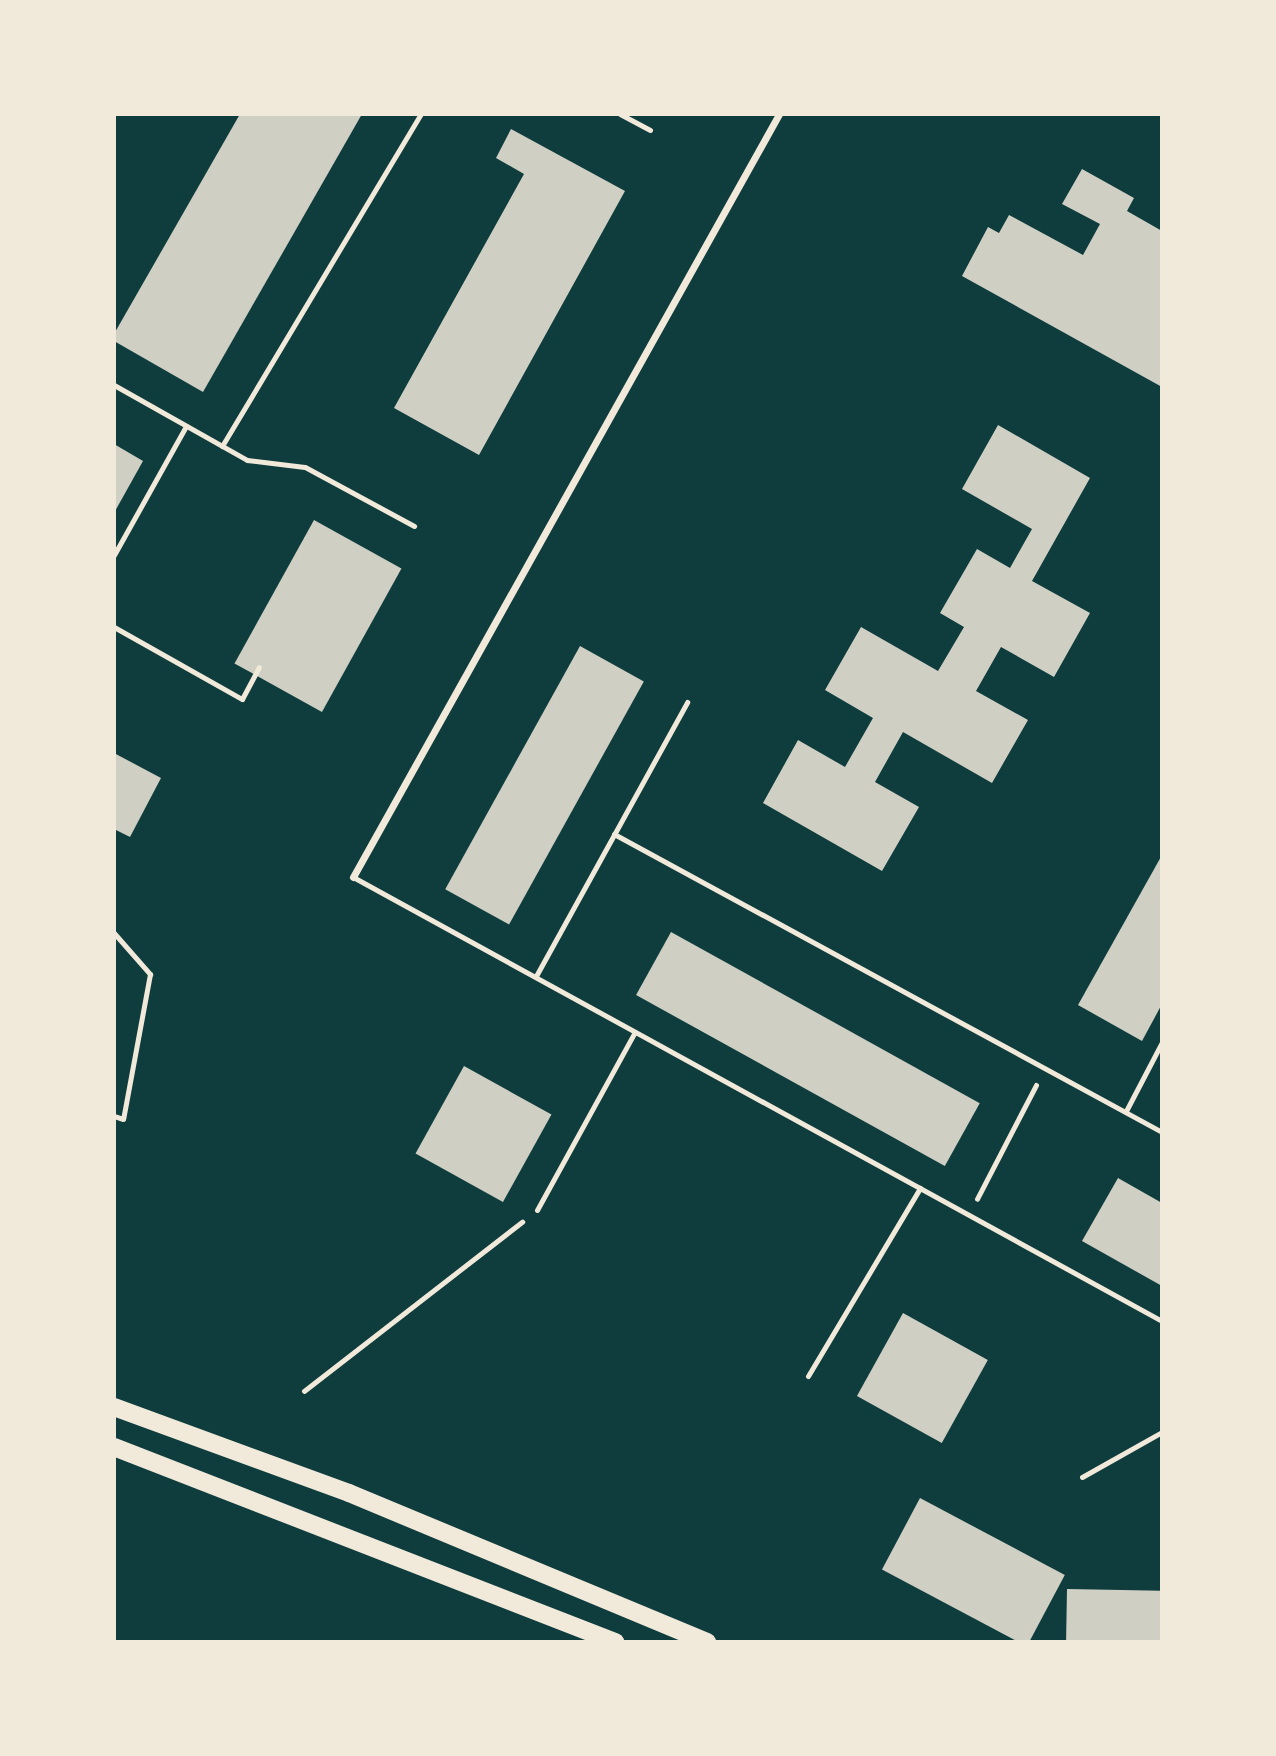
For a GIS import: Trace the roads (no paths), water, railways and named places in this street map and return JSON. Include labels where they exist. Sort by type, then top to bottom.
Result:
[{"type":"main road","points":[[114,1407],[362,1499],[707,1642]]},
{"type":"main road","points":[[114,1447],[615,1642]]},
{"type":"street","points":[[353,877],[779,114]]},
{"type":"lane","points":[[222,446],[421,114]]},
{"type":"lane","points":[[620,114],[650,130]]},
{"type":"lane","points":[[114,385],[247,460],[305,467],[414,526]]},
{"type":"lane","points":[[114,555],[186,426]]},
{"type":"lane","points":[[114,627],[242,699],[259,667]]},
{"type":"lane","points":[[536,976],[687,702]]},
{"type":"lane","points":[[614,834],[1162,1132]]},
{"type":"lane","points":[[353,877],[1162,1321]]},
{"type":"lane","points":[[114,933],[150,974],[123,1119],[114,1116]]},
{"type":"lane","points":[[537,1210],[635,1032]]},
{"type":"lane","points":[[1126,1111],[1162,1042]]},
{"type":"lane","points":[[808,1376],[920,1188]]},
{"type":"lane","points":[[1082,1478],[1162,1432]]}]
